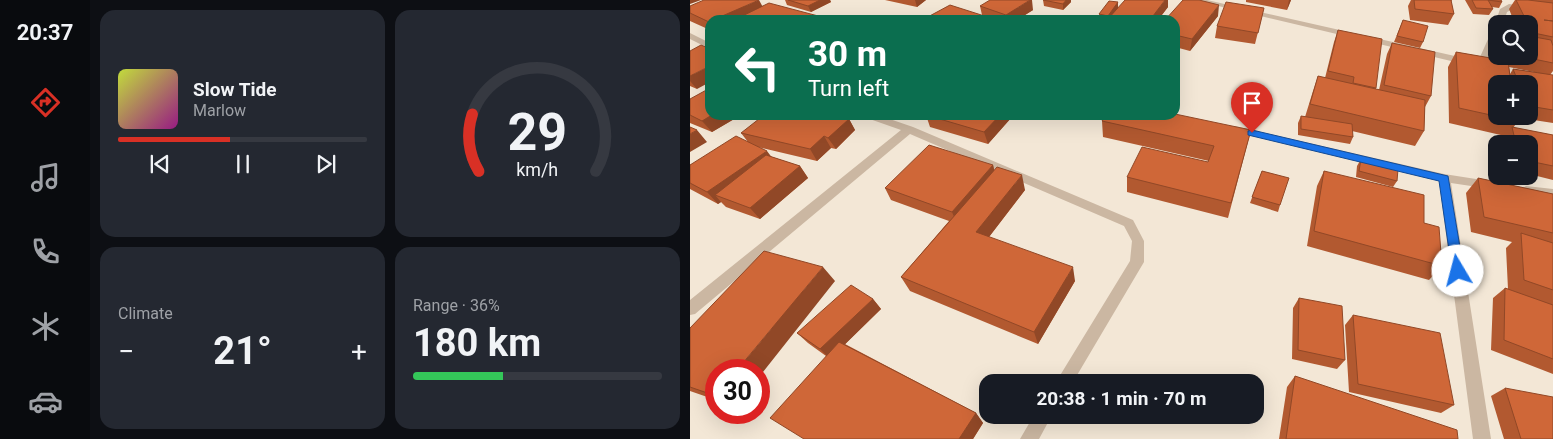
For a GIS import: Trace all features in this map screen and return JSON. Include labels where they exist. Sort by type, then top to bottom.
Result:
[{"type":"street","points":[[1197,0],[1486,67],[1488,60]]},
{"type":"street","points":[[1502,15],[1503,11],[1512,6],[1553,12]]},
{"type":"street","points":[[690,36],[705,44]]},
{"type":"street","points":[[882,120],[1129,224],[1138,242],[1137,262],[1069,374]]},
{"type":"street","points":[[1223,126],[1444,178],[1498,186]]},
{"type":"street","points":[[690,309],[909,130]]},
{"type":"street","points":[[1444,178],[1482,439]]},
{"type":"street","points":[[1517,188],[1553,193]]},
{"type":"street","points":[[1029,439],[1038,424]]},
{"type":"building","points":[[704,0],[759,0],[724,15],[705,15],[705,20],[690,13],[690,6]]},
{"type":"building","points":[[788,0],[820,0],[808,6]]},
{"type":"building","points":[[990,0],[1030,0],[1006,15],[980,6]]},
{"type":"building","points":[[1043,0],[1066,0],[1063,4]]},
{"type":"building","points":[[1125,0],[1165,0],[1154,15],[1112,15]]},
{"type":"building","points":[[1183,0],[1199,0],[1219,5],[1192,39],[1180,36],[1180,15],[1170,15]]},
{"type":"building","points":[[1414,0],[1451,0],[1454,14],[1415,9]]},
{"type":"building","points":[[1472,0],[1488,0],[1493,9],[1476,8]]},
{"type":"building","points":[[1516,0],[1553,3],[1553,37],[1538,34],[1538,15],[1524,15]]},
{"type":"building","points":[[1109,1],[1118,2],[1109,15],[1099,14]]},
{"type":"building","points":[[1226,2],[1264,8],[1258,33],[1217,26]]},
{"type":"building","points":[[769,3],[814,15],[744,15]]},
{"type":"building","points":[[950,5],[981,15],[931,15]]},
{"type":"building","points":[[1403,20],[1428,26],[1423,42],[1397,36]]},
{"type":"building","points":[[1338,30],[1382,39],[1376,88],[1353,83],[1354,77],[1328,71]]},
{"type":"building","points":[[1538,38],[1551,40],[1553,63],[1538,60]]},
{"type":"building","points":[[1392,43],[1435,52],[1431,96],[1384,85]]},
{"type":"building","points":[[701,45],[705,47],[705,68],[690,76],[690,51]]},
{"type":"building","points":[[1456,52],[1488,58],[1488,65],[1509,65],[1510,75],[1488,75],[1488,114],[1459,108]]},
{"type":"building","points":[[1513,69],[1553,75],[1553,110],[1538,108],[1538,75],[1515,75]]},
{"type":"building","points":[[1318,76],[1425,100],[1424,131],[1310,104]]},
{"type":"building","points":[[705,91],[705,119],[702,121],[690,115],[690,99]]},
{"type":"building","points":[[1180,115],[1251,130],[1231,203],[1127,177],[1142,147],[1208,162],[1214,146],[1102,121],[1180,120]]},
{"type":"building","points":[[1301,116],[1352,124],[1353,137],[1301,129]]},
{"type":"building","points":[[758,120],[848,120],[828,138],[824,136],[810,149],[741,133]]},
{"type":"building","points":[[943,120],[995,120],[984,132]]},
{"type":"building","points":[[690,127],[697,130],[690,134]]},
{"type":"building","points":[[1512,127],[1553,135],[1553,166],[1538,163],[1538,135],[1514,135]]},
{"type":"building","points":[[736,136],[767,151],[707,192],[690,183],[690,165]]},
{"type":"building","points":[[929,145],[993,165],[952,212],[885,188]]},
{"type":"building","points":[[766,155],[800,166],[750,208],[715,195]]},
{"type":"building","points":[[1361,159],[1398,169],[1397,181],[1359,171]]},
{"type":"building","points":[[997,167],[1022,175],[976,232],[1073,267],[1034,332],[901,277]]},
{"type":"building","points":[[1262,171],[1289,178],[1280,205],[1252,197]]},
{"type":"building","points":[[1324,171],[1424,195],[1424,223],[1439,227],[1442,266],[1314,231]]},
{"type":"building","points":[[1478,178],[1488,180],[1488,185],[1511,185],[1553,194],[1553,233],[1484,217]]},
{"type":"building","points":[[1521,233],[1553,243],[1553,290],[1524,280]]},
{"type":"building","points":[[764,251],[823,267],[746,359],[705,359],[705,392],[690,387],[690,328]]},
{"type":"building","points":[[851,285],[873,299],[820,349],[797,333]]},
{"type":"building","points":[[1505,288],[1553,305],[1553,359],[1504,340]]},
{"type":"building","points":[[1299,298],[1342,306],[1345,360],[1298,350]]},
{"type":"building","points":[[1353,315],[1440,333],[1454,405],[1358,384]]},
{"type":"building","points":[[839,342],[976,413],[959,439],[804,439],[770,418]]},
{"type":"building","points":[[1295,376],[1457,430],[1458,439],[1286,439]]},
{"type":"building","points":[[1505,388],[1553,397],[1553,439],[1521,439]]},
{"type":"route","points":[[1252,133],[1444,178],[1458,271]]}]
